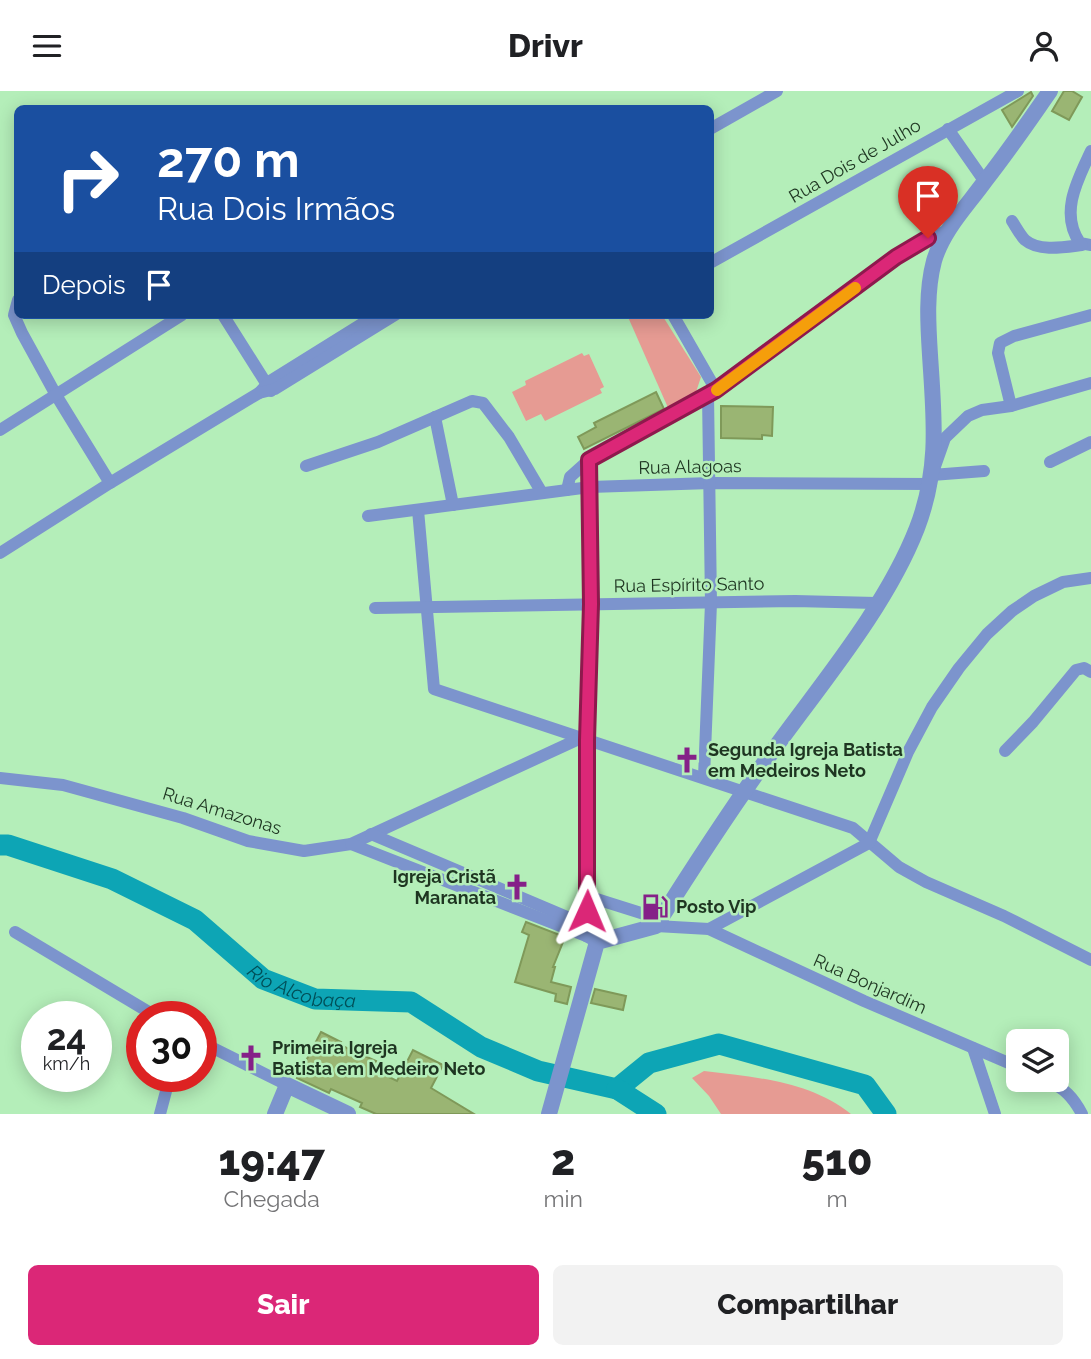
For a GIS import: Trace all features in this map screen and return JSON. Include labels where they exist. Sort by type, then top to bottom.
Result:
[{"type":"street","points":[[714,127],[777,91]]},
{"type":"street","name":"Rua Dois de Julho","points":[[714,261],[1018,91]]},
{"type":"street","points":[[931,480],[934,428],[929,286],[935,258],[948,230],[1051,91]]},
{"type":"street","points":[[948,129],[985,181]]},
{"type":"street","points":[[1086,245],[1072,226],[1070,208],[1072,196],[1091,151]]},
{"type":"street","points":[[1012,221],[1024,239],[1035,245],[1086,245]]},
{"type":"street","points":[[568,490],[570,477],[589,460],[712,393],[905,251],[948,230]]},
{"type":"street","points":[[1012,406],[998,353],[1000,343],[1014,336],[1091,315]]},
{"type":"street","points":[[16,319],[56,395],[110,483]]},
{"type":"street","points":[[0,430],[176,319]]},
{"type":"street","points":[[225,319],[266,389]]},
{"type":"street","points":[[364,328],[372,319]]},
{"type":"street","points":[[0,553],[364,328],[385,319]]},
{"type":"street","points":[[675,319],[712,393],[711,603],[704,777]]},
{"type":"street","points":[[351,844],[590,934],[658,922],[744,790],[843,656],[876,603],[909,547],[945,438],[958,424],[982,410],[1012,406],[1091,383]]},
{"type":"street","points":[[306,466],[378,442],[472,401],[483,403],[515,445],[542,493]]},
{"type":"street","points":[[435,417],[453,505]]},
{"type":"street","points":[[1050,462],[1091,442]]},
{"type":"street","points":[[549,1114],[580,999],[590,934],[584,739],[591,604],[589,460]]},
{"type":"street","name":"Rua Alagoas","points":[[368,516],[590,488],[710,483],[931,480],[984,471]]},
{"type":"street","points":[[418,510],[434,689],[853,828],[899,867],[926,882],[1004,916],[1091,960]]},
{"type":"street","points":[[587,896],[658,922],[709,929],[869,843],[908,752],[932,707],[966,659],[987,634],[1034,596],[1063,582],[1091,578]]},
{"type":"street","name":"Rua Espírito Santo","points":[[375,608],[795,601],[876,603]]},
{"type":"street","points":[[1005,751],[1076,670],[1084,668],[1091,672]]},
{"type":"street","name":"Rua Amazonas","points":[[0,778],[63,785],[111,796],[248,841],[304,851],[351,844],[584,739]]},
{"type":"street","points":[[371,834],[590,934]]},
{"type":"street","name":"Rua Bonjardim","points":[[709,929],[1006,1062]]},
{"type":"street","points":[[15,932],[130,1001]]},
{"type":"street","points":[[973,1048],[995,1114]]},
{"type":"street","points":[[217,1050],[348,1114]]},
{"type":"street","points":[[275,1114],[287,1086]]},
{"type":"street","points":[[160,1114],[166,1092]]},
{"type":"street","points":[[1067,1092],[1082,1114]]},
{"type":"shaded area","points":[[629,319],[665,319],[701,377],[695,395],[669,410]]},
{"type":"shaded area","points":[[582,353],[584,356],[589,354],[604,387],[600,389],[602,393],[545,421],[541,414],[526,421],[512,392],[526,385],[525,381]]},
{"type":"shaded area","points":[[704,1071],[800,1087],[835,1103],[851,1114],[721,1114],[692,1078]]},
{"type":"building","points":[[1064,91],[1072,91],[1082,97],[1069,120],[1052,111]]},
{"type":"building","points":[[1031,92],[1033,96],[1012,127],[1002,110]]},
{"type":"building","points":[[656,392],[664,409],[584,449],[578,437],[596,427],[594,423]]},
{"type":"building","points":[[721,406],[773,407],[772,436],[762,435],[762,439],[721,438]]},
{"type":"building","points":[[526,922],[565,937],[553,967],[551,982],[571,987],[567,1004],[555,1001],[556,994],[515,982],[529,935],[522,932]]},
{"type":"building","points":[[595,989],[626,996],[623,1010],[591,1003]]},
{"type":"building","points":[[321,1032],[341,1042],[340,1045],[376,1061],[372,1069],[397,1081],[413,1050],[443,1065],[431,1088],[474,1114],[376,1114],[360,1107],[362,1103],[331,1089],[329,1093],[297,1078]]},
{"type":"waterway","name":"Rio Alcobaça","points":[[0,845],[8,845],[112,879],[195,920],[263,979],[315,999],[411,1002],[481,1047],[538,1071],[617,1089],[649,1063],[719,1044],[865,1085],[886,1114]]},
{"type":"waterway","name":"Rio Alcobaça","points":[[617,1089],[656,1114]]},
{"type":"slow traffic","points":[[717,390],[855,288]]},
{"type":"place","name":"Segunda Igreja Batista em Medeiros Neto","points":[[687,760]]},
{"type":"place","name":"Igreja Cristã Maranata","points":[[517,887]]},
{"type":"place","name":"Posto Vip","points":[[655,907]]},
{"type":"place","name":"Primeira Igreja Batista em Medeiro Neto","points":[[251,1058]]},
{"type":"route","points":[[587,911],[587,740],[591,604],[589,460],[716,390],[896,257],[928,238]]}]
